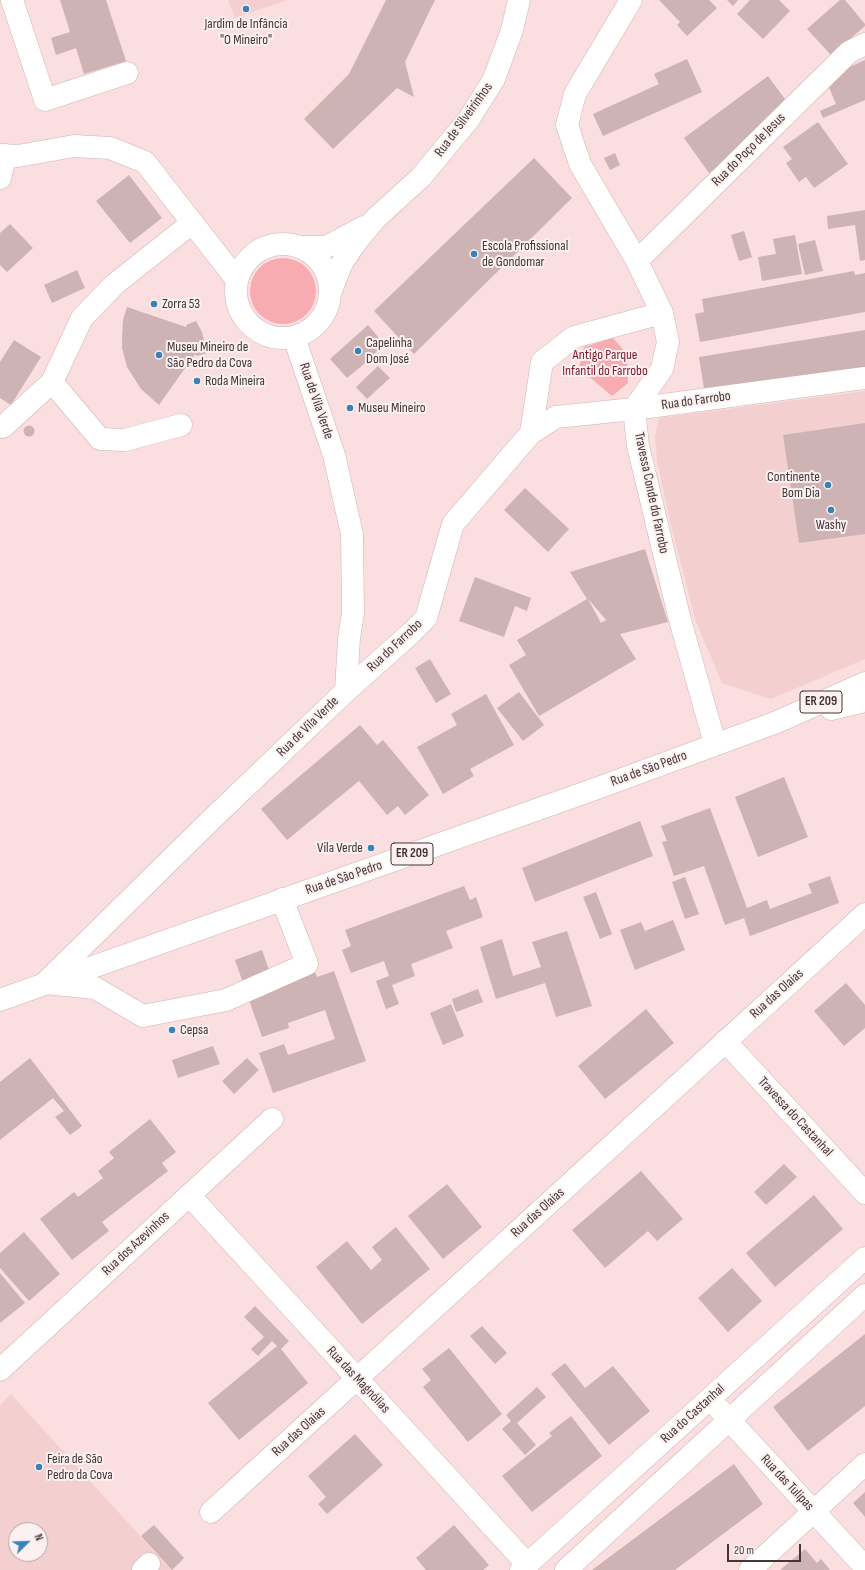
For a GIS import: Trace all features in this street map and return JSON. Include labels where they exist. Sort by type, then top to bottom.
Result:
[{"type":"street","points":[[12,0],[45,100],[127,73]]},
{"type":"street","name":"Rua de Silveirinhos","points":[[300,247],[326,247],[356,232],[375,219],[421,177],[469,119],[494,79],[512,30],[519,0]]},
{"type":"street","points":[[631,0],[575,94],[567,125],[580,164],[637,261],[662,313],[668,342],[662,369],[634,409]]},
{"type":"street","name":"Rua do Poço de Jesus","points":[[637,261],[849,52],[865,44]]},
{"type":"street","points":[[0,178],[3,155],[18,156],[74,146],[110,148],[145,162],[237,280]]},
{"type":"street","name":"Rua de Silveirinhos","points":[[330,293],[342,263],[356,242],[375,219]]},
{"type":"street","points":[[3,427],[52,382],[82,318],[115,284],[192,223]]},
{"type":"street","points":[[292,245],[300,247],[315,257],[325,270],[330,293],[327,307],[320,321],[307,332],[294,337],[284,339],[269,337],[259,333],[246,322],[238,305],[235,288],[241,269],[253,254],[271,246],[292,245]]},
{"type":"street","points":[[531,433],[542,362],[574,337],[662,313]]},
{"type":"street","name":"Rua de Vila Verde","points":[[44,983],[346,691],[349,638],[353,613],[352,534],[334,455],[294,337]]},
{"type":"street","name":"Rua do Farrobo","points":[[346,691],[412,633],[426,618],[453,524],[531,433],[556,417],[634,409],[865,378]]},
{"type":"street","points":[[52,382],[100,439],[125,440],[181,425]]},
{"type":"street","name":"Travessa Conde do Farrobo","points":[[634,409],[638,446],[677,605],[716,744]]},
{"type":"street","name":"Rua de São Pedro","points":[[0,1000],[44,983],[506,821],[777,722],[865,683]]},
{"type":"street","name":"Rua de São Pedro","points":[[777,722],[865,701]]},
{"type":"street","points":[[44,983],[95,988],[143,1016],[226,1000],[307,964],[282,899]]},
{"type":"street","name":"Rua das Olaias","points":[[211,1512],[865,914]]},
{"type":"street","name":"Travessa do Castanhal","points":[[725,1041],[865,1193]]},
{"type":"street","name":"Rua dos Azevinhos","points":[[0,1370],[272,1119]]},
{"type":"street","name":"Rua das Magnólias","points":[[189,1195],[357,1378],[524,1567]]},
{"type":"street","name":"Rua do Castanhal","points":[[524,1567],[865,1258]]},
{"type":"street","name":"Rua do Castanhal","points":[[566,1570],[865,1295]]},
{"type":"street","name":"Rua das Tulipas","points":[[709,1399],[865,1567]]},
{"type":"street","points":[[750,1570],[865,1464]]},
{"type":"shaded area","name":"Jardim de Infância \"O Mineiro\"","points":[[228,0],[287,0],[235,18]]},
{"type":"shaded area","points":[[865,391],[865,659],[771,699],[722,683],[696,622],[672,529],[657,461],[655,436],[659,418]]},
{"type":"shaded area","name":"Feira de São Pedro da Cova","points":[[11,1394],[171,1570],[0,1570],[0,1405]]},
{"type":"green space","points":[[283,258],[295,261],[306,268],[313,279],[316,291],[313,303],[306,314],[295,321],[283,324],[271,321],[260,314],[253,303],[250,291],[253,279],[260,268],[271,261]]},
{"type":"green space","name":"Antigo Parque Infantil do Farrobo","points":[[613,338],[627,354],[628,383],[612,396],[579,368],[584,347]]},
{"type":"building","points":[[60,0],[106,0],[126,61],[84,74],[76,48],[56,55],[51,38],[70,32]]},
{"type":"building","points":[[386,0],[435,0],[405,62],[414,97],[397,88],[333,149],[304,119],[349,74]]},
{"type":"building","points":[[659,0],[709,0],[717,8],[687,36],[677,25],[680,22]]},
{"type":"building","points":[[727,0],[738,0],[733,6]]},
{"type":"building","points":[[750,0],[779,0],[790,11],[763,39],[737,14]]},
{"type":"building","points":[[840,0],[845,0],[865,24],[865,26],[831,55],[807,29]]},
{"type":"building","points":[[687,59],[702,92],[603,136],[593,114],[659,84],[654,74]]},
{"type":"building","points":[[865,60],[865,100],[823,118],[820,111],[836,104],[825,78]]},
{"type":"building","points":[[768,76],[793,110],[709,173],[684,138]]},
{"type":"building","points":[[818,122],[848,164],[814,188],[806,177],[799,182],[786,163],[792,159],[783,147]]},
{"type":"building","points":[[615,153],[620,165],[610,170],[604,158]]},
{"type":"building","name":"Escola Profissional de Gondomar","points":[[534,158],[572,198],[414,354],[374,311]]},
{"type":"building","points":[[129,175],[162,218],[130,243],[96,201]]},
{"type":"building","points":[[865,210],[865,260],[860,261],[855,225],[828,229],[827,216]]},
{"type":"building","points":[[10,224],[33,248],[7,272],[0,265],[0,233]]},
{"type":"building","points":[[744,231],[752,257],[739,261],[731,235]]},
{"type":"building","points":[[795,235],[802,274],[762,281],[758,257],[776,254],[773,239]]},
{"type":"building","points":[[815,240],[823,271],[805,275],[798,244]]},
{"type":"building","points":[[77,270],[85,288],[52,303],[44,285]]},
{"type":"building","points":[[854,271],[855,275],[865,273],[865,312],[700,342],[695,314],[704,312],[702,299]]},
{"type":"building","name":"Museu Mineiro de São Pedro da Cova","points":[[127,307],[186,327],[186,325],[196,321],[202,332],[207,353],[197,356],[195,354],[159,405],[141,389],[127,367],[122,348],[122,338],[123,320]]},
{"type":"building","name":"Capelinha Dom José","points":[[368,325],[384,344],[347,378],[330,359]]},
{"type":"building","points":[[865,330],[865,369],[705,395],[699,357]]},
{"type":"building","points":[[14,340],[41,357],[11,405],[0,398],[0,362]]},
{"type":"building","points":[[378,366],[390,378],[367,399],[356,387]]},
{"type":"building","name":"Continente Bom Dia","points":[[865,423],[865,534],[799,543],[783,435]]},
{"type":"building","points":[[29,425],[33,427],[35,431],[33,435],[29,437],[25,435],[23,431],[25,427]]},
{"type":"building","points":[[525,488],[569,529],[548,552],[504,510]]},
{"type":"building","points":[[645,549],[668,622],[620,634],[636,659],[539,716],[509,665],[526,655],[517,640],[587,599],[570,572]],"holes":[[[588,599],[606,620],[601,623]]]},
{"type":"building","points":[[475,577],[531,598],[527,611],[515,606],[504,637],[459,621]]},
{"type":"building","points":[[430,659],[451,694],[436,703],[415,668]]},
{"type":"building","points":[[519,692],[544,725],[523,741],[497,708]]},
{"type":"building","points":[[486,694],[514,745],[470,769],[474,776],[443,794],[417,747],[457,725],[451,714]]},
{"type":"building","points":[[360,725],[377,745],[383,740],[429,795],[405,815],[398,806],[387,815],[359,781],[287,840],[261,809]]},
{"type":"building","points":[[784,777],[808,837],[758,857],[735,797]]},
{"type":"building","points":[[710,808],[747,908],[767,900],[770,909],[812,893],[808,884],[830,876],[839,903],[750,936],[744,918],[725,925],[704,866],[674,876],[662,842],[667,841],[661,826]]},
{"type":"building","points":[[640,821],[653,856],[535,902],[522,868]]},
{"type":"building","points":[[685,877],[699,914],[685,919],[672,882]]},
{"type":"building","points":[[464,886],[470,900],[476,897],[483,917],[446,931],[453,948],[411,964],[415,976],[392,985],[399,1004],[386,1009],[376,981],[389,976],[384,961],[351,973],[342,950],[351,946],[345,930]]},
{"type":"building","points":[[596,892],[612,934],[600,939],[583,897]]},
{"type":"building","points":[[673,920],[685,950],[635,970],[620,930],[641,922],[645,931]]},
{"type":"building","points":[[567,931],[592,1006],[556,1017],[545,983],[496,999],[480,947],[502,939],[513,976],[541,967],[532,942]]},
{"type":"building","points":[[262,950],[275,987],[315,972],[317,977],[334,971],[366,1061],[273,1093],[259,1053],[284,1044],[288,1055],[335,1039],[325,1010],[288,1023],[289,1028],[262,1037],[235,960]]},
{"type":"building","points":[[846,983],[865,1005],[865,1028],[844,1046],[814,1011]]},
{"type":"building","points":[[478,989],[483,1002],[456,1012],[452,999]]},
{"type":"building","points":[[451,1004],[464,1036],[443,1045],[430,1013]]},
{"type":"building","points":[[646,1009],[674,1043],[605,1099],[578,1066]]},
{"type":"building","points":[[213,1046],[220,1064],[178,1078],[172,1060]]},
{"type":"building","points":[[30,1058],[82,1126],[70,1135],[55,1117],[64,1111],[53,1098],[0,1140],[0,1082]]},
{"type":"building","points":[[247,1058],[259,1070],[234,1094],[222,1081]]},
{"type":"building","points":[[150,1119],[176,1152],[162,1163],[168,1171],[102,1222],[109,1231],[72,1260],[40,1219],[74,1192],[78,1197],[103,1178],[98,1171],[114,1158],[109,1152]]},
{"type":"building","points":[[784,1164],[797,1177],[766,1205],[754,1192]]},
{"type":"building","points":[[641,1171],[683,1219],[657,1241],[648,1231],[605,1268],[572,1230]]},
{"type":"building","points":[[447,1184],[482,1227],[443,1259],[408,1216]]},
{"type":"building","points":[[814,1195],[843,1229],[775,1287],[746,1253]]},
{"type":"building","points":[[396,1227],[430,1269],[362,1324],[316,1267],[347,1241],[371,1270],[382,1260],[372,1247]]},
{"type":"building","points":[[24,1232],[60,1274],[29,1301],[0,1268],[0,1253]]},
{"type":"building","points":[[732,1268],[762,1301],[728,1332],[698,1298]]},
{"type":"building","points":[[0,1273],[25,1303],[0,1323]]},
{"type":"building","points":[[255,1306],[289,1341],[281,1349],[308,1383],[239,1440],[208,1403],[277,1346],[272,1341],[258,1356],[251,1349],[264,1337],[244,1317]]},
{"type":"building","points":[[482,1326],[507,1353],[495,1364],[470,1336]]},
{"type":"building","points":[[865,1334],[865,1406],[808,1451],[773,1407]]},
{"type":"building","points":[[449,1348],[502,1414],[468,1442],[423,1387],[431,1380],[422,1369]]},
{"type":"building","points":[[565,1363],[585,1388],[613,1366],[650,1411],[609,1445],[551,1374]]},
{"type":"building","points":[[537,1387],[546,1397],[517,1423],[536,1445],[525,1455],[502,1429],[511,1421],[506,1415]]},
{"type":"building","points":[[571,1416],[602,1456],[532,1512],[502,1476],[552,1436],[549,1433]]},
{"type":"building","points":[[355,1434],[383,1465],[327,1514],[318,1504],[326,1497],[308,1476]]},
{"type":"building","points":[[734,1464],[763,1504],[675,1570],[592,1570]]},
{"type":"building","points":[[865,1492],[865,1517],[853,1503]]},
{"type":"building","points":[[154,1525],[184,1558],[172,1570],[141,1536]]},
{"type":"building","points":[[454,1525],[489,1565],[483,1570],[426,1570],[416,1558]]},
{"type":"building","points":[[805,1549],[817,1563],[821,1559],[830,1570],[780,1570]]},
{"type":"place","name":"Jardim de Infância \"O Mineiro\"","points":[[246,9]]},
{"type":"place","name":"Escola Profissional de Gondomar","points":[[474,254]]},
{"type":"place","name":"Zorra 53","points":[[154,304]]},
{"type":"place","name":"Capelinha Dom José","points":[[358,351]]},
{"type":"place","name":"Museu Mineiro de São Pedro da Cova","points":[[159,355]]},
{"type":"place","name":"Roda Mineira","points":[[197,381]]},
{"type":"place","name":"Museu Mineiro","points":[[350,408]]},
{"type":"place","name":"Continente Bom Dia","points":[[828,485]]},
{"type":"place","name":"Washy","points":[[831,510]]},
{"type":"place","name":"Vila Verde","points":[[371,848]]},
{"type":"place","name":"Cepsa","points":[[172,1030]]},
{"type":"place","name":"Feira de São Pedro da Cova","points":[[39,1467]]}]
